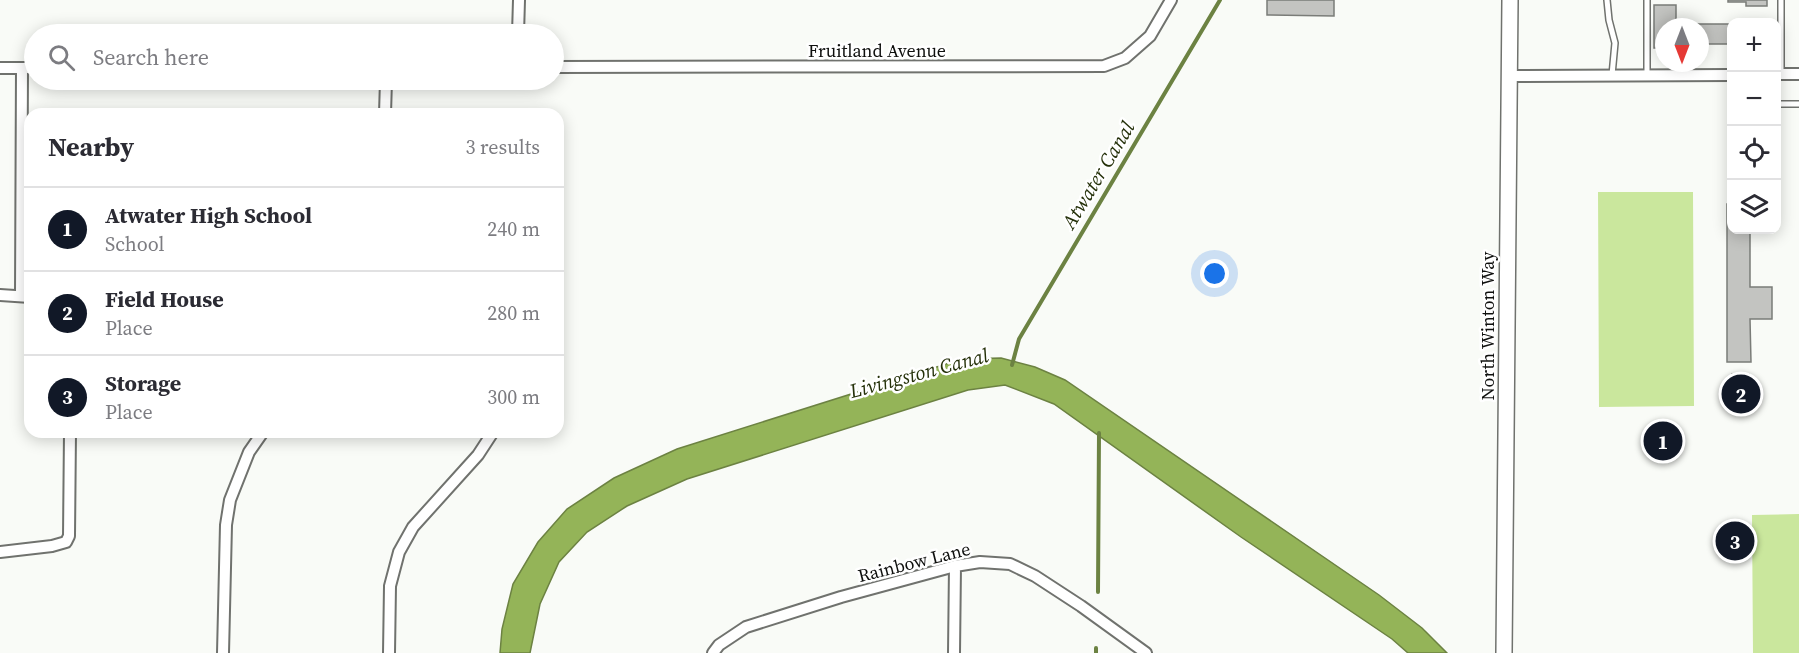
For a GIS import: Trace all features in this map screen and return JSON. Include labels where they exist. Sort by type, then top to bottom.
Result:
[{"type":"main road","name":"North Winton Way","points":[[1504,653],[1510,0]]},
{"type":"street","points":[[518,24],[519,0]]},
{"type":"street","name":"Fruitland Avenue","points":[[564,67],[1104,66],[1125,58],[1150,36],[1170,0]]},
{"type":"street","points":[[0,68],[22,68],[24,220]]},
{"type":"street","points":[[1781,74],[1799,74]]},
{"type":"street","points":[[1509,76],[1727,75]]},
{"type":"street","points":[[385,108],[386,90]]},
{"type":"street","points":[[0,295],[24,296]]},
{"type":"street","points":[[0,552],[52,546],[66,542],[69,536],[70,438]]},
{"type":"street","points":[[223,653],[226,525],[230,500],[249,452],[259,438]]},
{"type":"street","points":[[388,653],[390,586],[399,552],[413,527],[478,455],[489,438]]},
{"type":"street","name":"Rainbow Lane","points":[[713,653],[719,645],[746,627],[841,597],[955,566],[980,562],[1010,564],[1035,576],[1146,653]]},
{"type":"street","points":[[954,653],[955,566]]},
{"type":"lane","points":[[1607,0],[1615,43],[1612,76]]},
{"type":"lane","points":[[1647,0],[1647,75]]},
{"type":"lane","points":[[1779,72],[1782,0]]},
{"type":"lane","points":[[1781,104],[1799,104]]},
{"type":"shaded area","points":[[1598,192],[1693,192],[1694,406],[1599,407]]},
{"type":"shaded area","points":[[1799,514],[1799,653],[1753,653],[1752,515]]},
{"type":"water","name":"Livingston Canal","points":[[1001,358],[1035,367],[1065,380],[1379,595],[1422,628],[1447,653],[1408,653],[1392,639],[1241,537],[1054,404],[1005,385],[968,390],[687,479],[627,506],[587,532],[559,562],[540,604],[530,653],[500,653],[502,629],[513,584],[538,542],[567,509],[614,478],[677,449],[962,359]]},
{"type":"building","points":[[1267,0],[1334,0],[1334,16],[1267,15]]},
{"type":"building","points":[[1728,0],[1767,0],[1767,6],[1746,6],[1746,2],[1728,2]]},
{"type":"building","points":[[1654,5],[1676,5],[1676,18],[1655,18],[1654,48]]},
{"type":"building","points":[[1709,24],[1727,24],[1727,44],[1709,44]]},
{"type":"building","points":[[1727,234],[1750,234],[1750,287],[1772,287],[1772,319],[1750,319],[1751,362],[1727,362]]},
{"type":"building","points":[[1732,374],[1749,374],[1749,413],[1732,413]]},
{"type":"building","points":[[1724,529],[1745,529],[1745,554],[1724,554]]},
{"type":"waterway","name":"Atwater Canal","points":[[1012,365],[1019,339],[1220,0]]},
{"type":"waterway","points":[[1098,592],[1099,433]]},
{"type":"waterway","points":[[1096,648],[1096,653]]},
{"type":"place","name":"Field House","points":[[1741,394]]},
{"type":"place","name":"Atwater High School","points":[[1663,441]]},
{"type":"place","name":"Storage","points":[[1735,541]]}]
